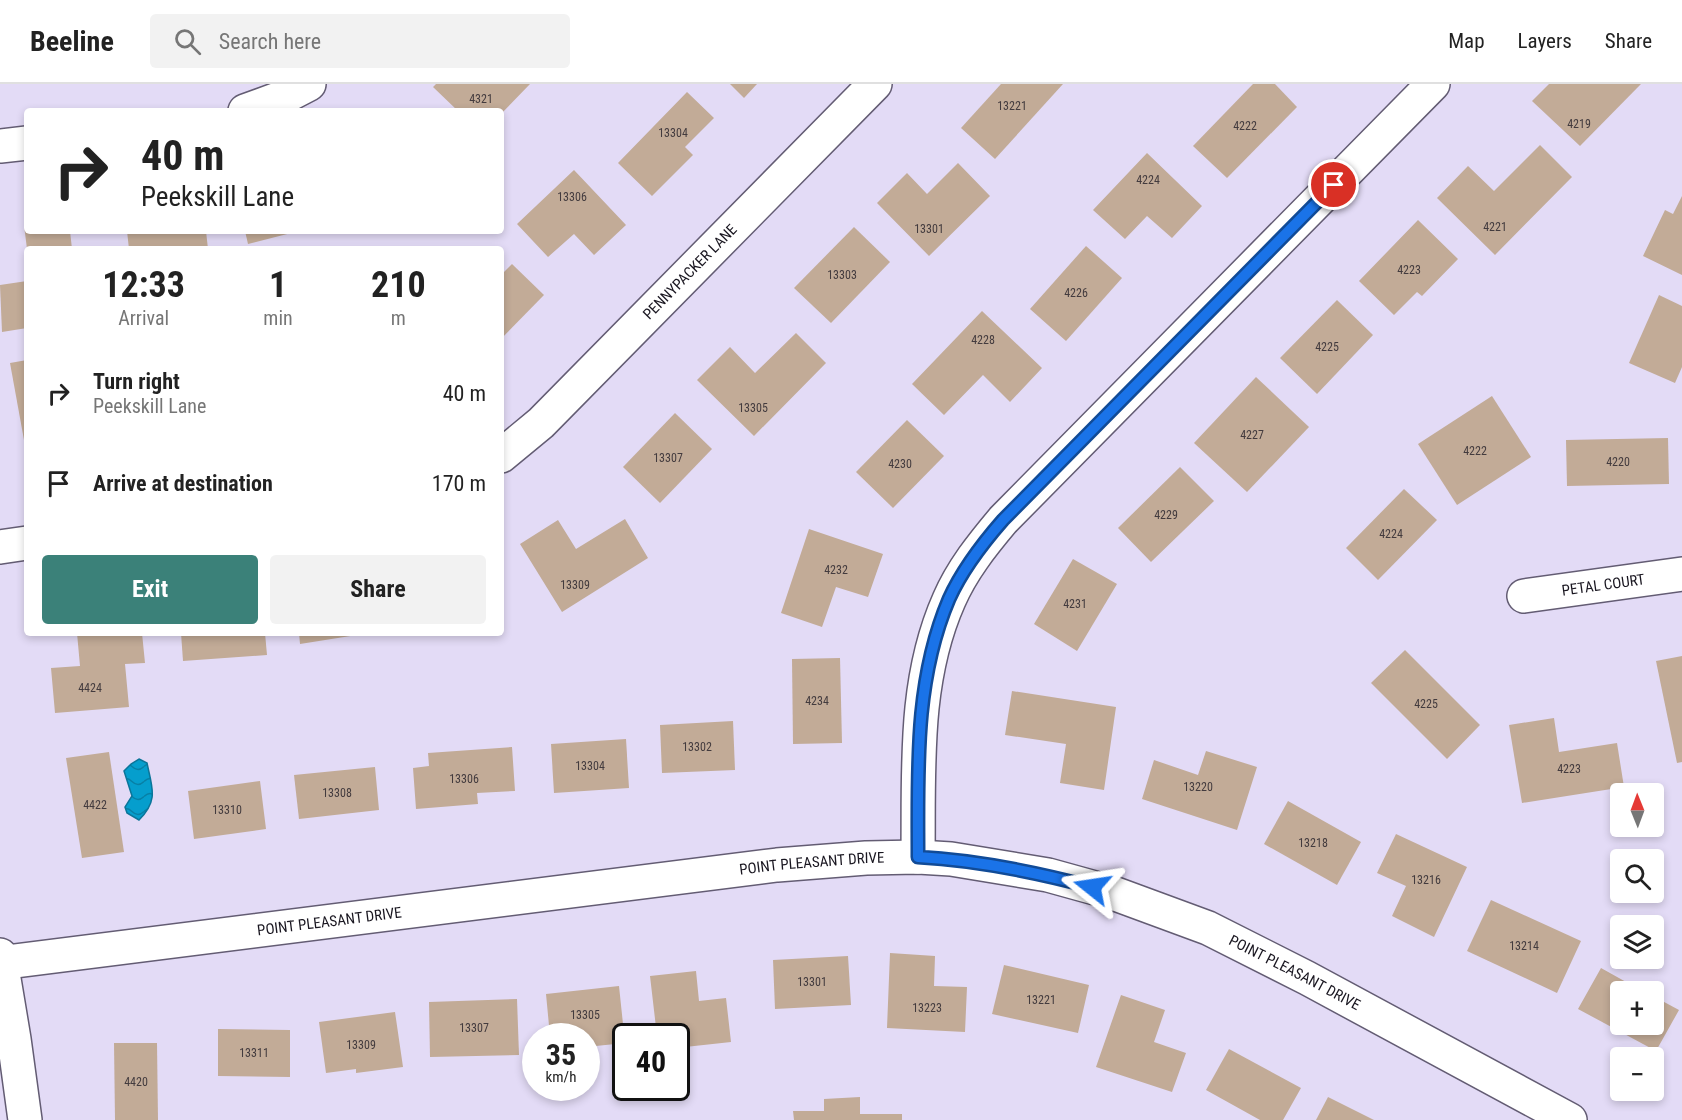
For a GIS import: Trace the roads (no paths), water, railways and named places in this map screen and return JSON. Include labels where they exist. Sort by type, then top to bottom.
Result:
[{"type":"street","points":[[253,108],[286,96],[309,84]]},
{"type":"street","name":"PENNYPACKER LANE","points":[[504,454],[541,423],[875,84]]},
{"type":"street","points":[[918,857],[919,733],[925,681],[932,647],[949,599],[970,561],[1003,520],[1433,84]]},
{"type":"street","points":[[0,146],[24,143]]},
{"type":"street","points":[[0,547],[24,543]]},
{"type":"street","name":"PETAL COURT","points":[[1524,596],[1682,574]]},
{"type":"street","name":"POINT PLEASANT DRIVE","points":[[0,963],[777,865],[866,858],[951,859],[1048,875],[1113,892],[1208,928],[1307,978],[1570,1120]]},
{"type":"street","points":[[0,955],[25,1120]]},
{"type":"water","points":[[139,759],[147,763],[152,800],[139,820],[127,813],[125,807],[132,796],[124,771]]}]
